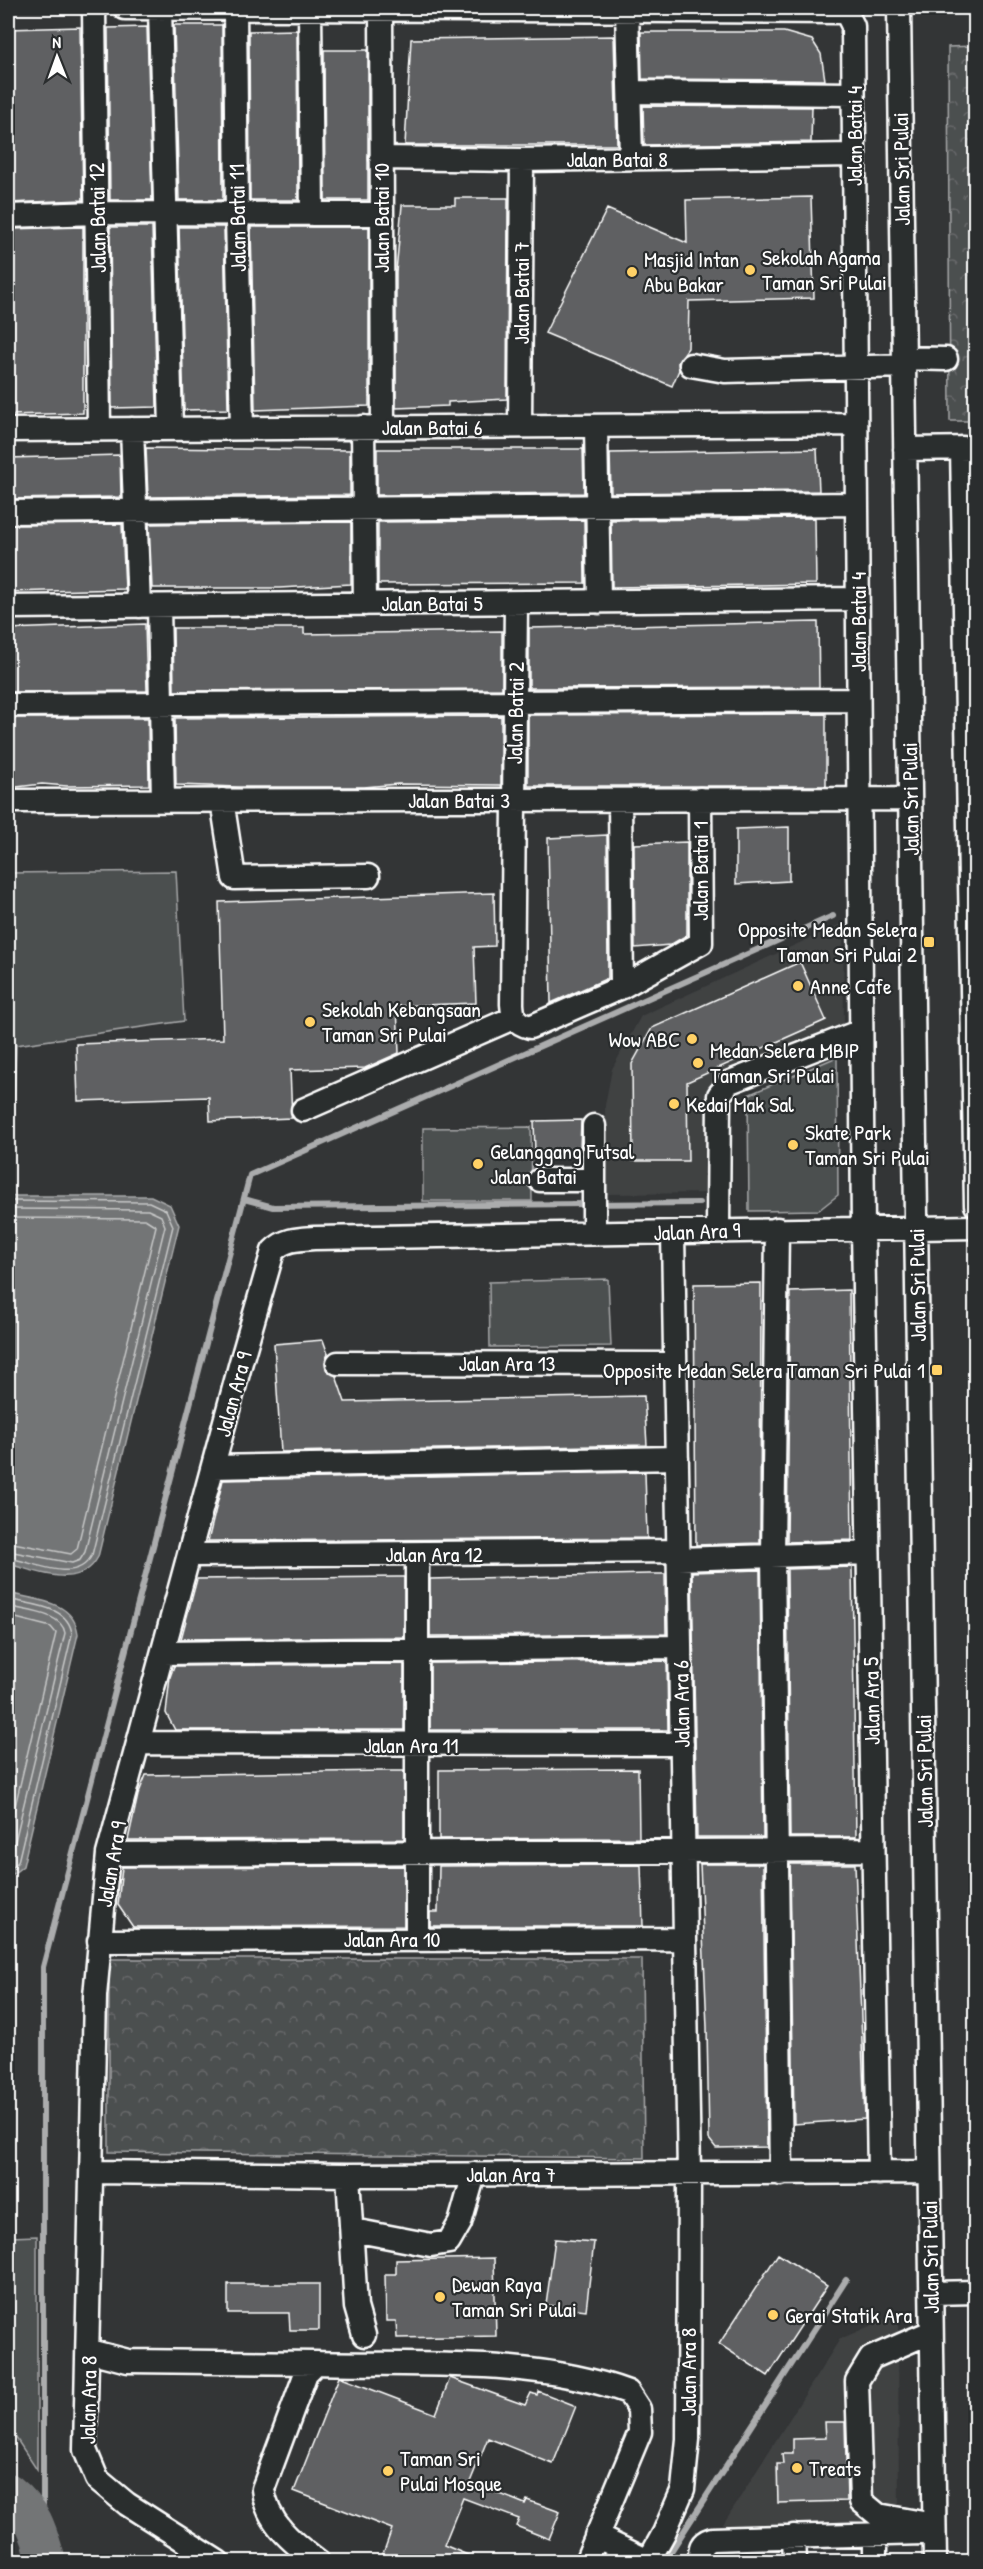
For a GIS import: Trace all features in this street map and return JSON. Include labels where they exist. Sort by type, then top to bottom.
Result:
[{"type":"street","name":"Jalan Batai 12","points":[[94,8],[99,429]]},
{"type":"street","points":[[125,8],[627,10],[631,158]]},
{"type":"street","points":[[160,8],[171,429]]},
{"type":"street","name":"Jalan Batai 11","points":[[236,8],[237,215],[242,428]]},
{"type":"street","name":"Jalan Sri Pulai","points":[[899,8],[935,2562]]},
{"type":"street","points":[[310,9],[312,214]]},
{"type":"street","name":"Jalan Batai 10","points":[[365,604],[364,509],[373,427],[381,214],[381,9]]},
{"type":"street","name":"Jalan Batai 4","points":[[627,10],[842,12],[848,16],[853,26],[863,1229]]},
{"type":"street","points":[[630,92],[853,94]]},
{"type":"street","name":"Jalan Batai 8","points":[[381,158],[522,160],[854,155]]},
{"type":"street","name":"Jalan Batai 7","points":[[520,426],[522,160]]},
{"type":"street","points":[[8,216],[98,213],[381,214]]},
{"type":"street","points":[[691,365],[725,371],[855,367],[946,359]]},
{"type":"street","name":"Jalan Batai 6","points":[[8,430],[856,424]]},
{"type":"street","points":[[596,426],[599,602]]},
{"type":"street","points":[[132,429],[135,511],[160,703],[163,800]]},
{"type":"street","points":[[905,449],[969,448],[975,1205]]},
{"type":"street","points":[[8,512],[857,504]]},
{"type":"street","name":"Jalan Batai 5","points":[[8,607],[857,599]]},
{"type":"street","name":"Jalan Batai 2","points":[[512,1011],[516,603]]},
{"type":"street","points":[[8,705],[516,704],[858,700]]},
{"type":"street","name":"Jalan Batai 1","points":[[622,987],[701,943],[700,799]]},
{"type":"street","name":"Jalan Batai 3","points":[[8,801],[910,799]]},
{"type":"street","points":[[222,800],[234,878],[368,876]]},
{"type":"street","points":[[303,1110],[512,1011],[520,1024],[531,1027],[622,987],[620,800]]},
{"type":"street","points":[[718,1230],[719,1095],[730,1082],[861,1031]]},
{"type":"street","points":[[594,1126],[594,1233]]},
{"type":"street","points":[[540,1180],[594,1180]]},
{"type":"street","name":"Jalan Ara 9","points":[[92,2172],[95,1996],[108,1854],[273,1251],[280,1244],[293,1239],[314,1238],[975,1227]]},
{"type":"street","points":[[777,1229],[773,1556],[782,2174]]},
{"type":"street","name":"Jalan Ara 5","points":[[863,1229],[879,2173]]},
{"type":"street","name":"Jalan Ara 6","points":[[673,1233],[689,2174]]},
{"type":"street","name":"Jalan Ara 13","points":[[338,1363],[675,1364]]},
{"type":"street","points":[[213,1467],[677,1458]]},
{"type":"street","name":"Jalan Ara 12","points":[[190,1555],[773,1556],[868,1553]]},
{"type":"street","points":[[417,1555],[417,1938]]},
{"type":"street","points":[[163,1653],[680,1647]]},
{"type":"street","name":"Jalan Ara 11","points":[[139,1743],[417,1746],[682,1744]]},
{"type":"street","points":[[108,1854],[873,1850]]},
{"type":"street","name":"Jalan Ara 10","points":[[99,1941],[417,1938],[685,1939]]},
{"type":"street","name":"Jalan Ara 7","points":[[92,2172],[348,2175],[929,2172]]},
{"type":"street","name":"Jalan Ara 8","points":[[92,2172],[85,2450],[97,2479],[127,2504],[218,2562]]},
{"type":"street","points":[[354,2230],[431,2245],[449,2242],[460,2223],[474,2174]]},
{"type":"street","name":"Jalan Ara 8","points":[[648,2561],[683,2488],[688,2439],[689,2174]]},
{"type":"street","points":[[348,2175],[354,2230],[356,2307],[364,2335]]},
{"type":"street","points":[[931,2293],[975,2292]]},
{"type":"street","points":[[931,2332],[870,2358],[857,2381],[861,2502],[878,2515],[934,2528]]},
{"type":"street","points":[[89,2351],[128,2361],[483,2367],[575,2376],[628,2392],[639,2409],[640,2432],[586,2562]]},
{"type":"street","points":[[316,2363],[306,2373],[263,2489],[265,2503],[277,2524],[298,2547],[318,2562]]},
{"type":"street","points":[[701,2552],[794,2536],[875,2535],[934,2528]]},
{"type":"street","points":[[875,2535],[875,2562]]},
{"type":"street","points":[[596,2536],[648,2561]]},
{"type":"street","points":[[794,2536],[795,2562]]},
{"type":"shaded area","points":[[843,923],[844,1032],[725,1077],[714,1193],[606,1194],[605,1105],[612,1069],[641,1016]]},
{"type":"shaded area","points":[[967,1234],[976,1234],[975,1707]]},
{"type":"shaded area","points":[[898,2314],[899,2526],[720,2529],[840,2339]]},
{"type":"green space","points":[[975,46],[975,421],[950,421],[948,47]]},
{"type":"green space","points":[[176,871],[184,1021],[16,1045],[13,1138],[8,1138],[8,873]]},
{"type":"green space","name":"Skate Park Taman Sri Pulai","points":[[837,1057],[838,1195],[819,1210],[749,1211],[748,1095]]},
{"type":"green space","name":"Gelanggang Futsal Jalan Batai","points":[[531,1127],[532,1201],[423,1201],[423,1128]]},
{"type":"green space","points":[[608,1279],[611,1346],[490,1347],[489,1282]]},
{"type":"green space","points":[[109,1959],[642,1959],[644,2158],[109,2152]]},
{"type":"green space","points":[[37,2236],[37,2470],[8,2426],[8,2353],[14,2353],[11,2237]]},
{"type":"water","points":[[8,1196],[151,1196],[170,1205],[179,1225],[98,1557],[90,1567],[69,1576],[44,1574],[8,1564]]},
{"type":"water","points":[[8,1593],[52,1603],[61,1608],[75,1623],[78,1634],[23,1866],[8,1878]]},
{"type":"building","points":[[174,25],[222,25],[223,200],[179,200]]},
{"type":"building","points":[[80,27],[83,200],[8,203],[8,29]]},
{"type":"building","points":[[147,27],[152,200],[110,200],[108,28]]},
{"type":"building","points":[[297,30],[298,200],[250,200],[249,31]]},
{"type":"building","points":[[641,32],[784,32],[812,40],[821,54],[825,80],[642,79]]},
{"type":"building","points":[[614,36],[617,145],[405,145],[411,39]]},
{"type":"building","points":[[324,50],[368,50],[368,200],[325,200]]},
{"type":"building","points":[[643,106],[812,107],[811,142],[644,145]]},
{"type":"building","points":[[811,197],[814,298],[689,301],[688,348],[678,362],[679,370],[672,386],[545,333],[607,209],[687,243],[686,200]]},
{"type":"building","points":[[455,198],[508,198],[507,399],[448,402],[448,406],[396,408],[396,272],[402,205],[455,205]]},
{"type":"building","points":[[83,227],[83,413],[8,415],[8,229]]},
{"type":"building","points":[[110,227],[152,227],[157,407],[112,408]]},
{"type":"building","points":[[179,227],[224,227],[228,409],[184,410]]},
{"type":"building","points":[[251,227],[369,227],[369,406],[255,410]]},
{"type":"building","points":[[146,448],[350,450],[350,495],[148,497]]},
{"type":"building","points":[[377,449],[583,449],[584,493],[377,495]]},
{"type":"building","points":[[817,449],[819,491],[611,493],[610,453]]},
{"type":"building","points":[[120,455],[121,497],[8,499],[8,458]]},
{"type":"building","points":[[815,518],[816,584],[612,587],[611,520]]},
{"type":"building","points":[[584,520],[585,583],[378,584],[378,522]]},
{"type":"building","points":[[351,522],[351,584],[279,588],[152,588],[149,524]]},
{"type":"building","points":[[122,524],[125,589],[8,592],[8,525]]},
{"type":"building","points":[[818,622],[819,687],[529,688],[529,628]]},
{"type":"building","points":[[145,624],[147,691],[8,692],[8,629]]},
{"type":"building","points":[[173,628],[304,628],[304,634],[502,631],[502,689],[174,691]]},
{"type":"building","points":[[826,714],[826,786],[528,786],[528,715]]},
{"type":"building","points":[[501,716],[501,785],[239,787],[176,785],[175,718]]},
{"type":"building","points":[[8,718],[148,718],[149,785],[42,784],[8,788]]},
{"type":"building","points":[[789,827],[789,881],[736,884],[736,829]]},
{"type":"building","points":[[607,835],[608,978],[551,1003],[548,838]]},
{"type":"building","points":[[687,842],[687,935],[670,945],[635,948],[634,844]]},
{"type":"building","name":"Sekolah Kebangsaan Taman Sri Pulai","points":[[494,893],[495,946],[474,947],[476,1003],[397,1006],[399,1053],[365,1068],[290,1070],[292,1118],[210,1121],[209,1097],[78,1101],[76,1044],[223,1039],[219,902]]},
{"type":"building","name":"Medan Selera MBIP Taman Sri Pulai","points":[[800,962],[826,1020],[687,1082],[688,1161],[633,1161],[632,1064],[652,1028]]},
{"type":"building","points":[[581,1120],[580,1151],[535,1153],[534,1121]]},
{"type":"building","points":[[761,1283],[760,1543],[696,1545],[694,1284]]},
{"type":"building","points":[[849,1290],[852,1540],[787,1542],[790,1292]]},
{"type":"building","points":[[323,1340],[328,1354],[325,1362],[326,1369],[336,1376],[345,1402],[644,1396],[647,1445],[281,1452],[274,1344]]},
{"type":"building","points":[[645,1472],[647,1538],[208,1541],[223,1480]]},
{"type":"building","points":[[852,1567],[856,1837],[790,1837],[787,1569]]},
{"type":"building","points":[[760,1570],[763,1837],[697,1837],[692,1572]]},
{"type":"building","points":[[665,1574],[666,1634],[430,1636],[430,1579]]},
{"type":"building","points":[[404,1577],[404,1637],[181,1639],[197,1579]]},
{"type":"building","points":[[667,1661],[668,1730],[430,1730],[430,1663]]},
{"type":"building","points":[[404,1664],[404,1730],[175,1730],[166,1713],[170,1677],[174,1666]]},
{"type":"building","points":[[638,1769],[639,1838],[439,1839],[439,1770]]},
{"type":"building","points":[[404,1771],[404,1839],[128,1840],[138,1795],[146,1775]]},
{"type":"building","points":[[700,1864],[763,1864],[767,2147],[716,2148],[709,2139]]},
{"type":"building","points":[[790,1864],[855,1864],[865,2119],[794,2124]]},
{"type":"building","points":[[641,1865],[643,1926],[430,1926],[430,1912],[438,1912],[439,1866]]},
{"type":"building","points":[[404,1866],[404,1926],[133,1927],[118,1905],[122,1867]]},
{"type":"building","points":[[555,2239],[594,2242],[586,2310],[546,2305]]},
{"type":"building","name":"Gerai Statik Ara","points":[[778,2254],[827,2286],[768,2376],[719,2344]]},
{"type":"building","name":"Dewan Raya Taman Sri Pulai","points":[[494,2258],[496,2336],[397,2338],[396,2321],[386,2321],[385,2274],[396,2274],[396,2260]]},
{"type":"building","points":[[228,2284],[319,2284],[319,2330],[290,2330],[289,2313],[228,2313]]},
{"type":"building","name":"Taman Sri Pulai Mosque","points":[[339,2377],[436,2414],[450,2378],[525,2405],[531,2393],[537,2395],[538,2391],[576,2406],[553,2464],[488,2438],[470,2482],[525,2504],[527,2500],[560,2512],[549,2539],[516,2526],[519,2519],[463,2498],[444,2545],[484,2562],[380,2562],[392,2529],[294,2491]]},
{"type":"building","points":[[825,2422],[845,2422],[847,2501],[778,2503],[777,2464],[783,2464],[782,2454],[793,2454],[793,2439],[826,2438]]},
{"type":"waterway","points":[[35,2521],[43,2506],[43,1967],[250,1175],[833,916]]},
{"type":"waterway","points":[[244,1199],[273,1207],[699,1203]]},
{"type":"waterway","points":[[664,2562],[846,2280]]},
{"type":"waterway","points":[[8,2492],[24,2507],[34,2523],[47,2562]]},
{"type":"place","name":"Sekolah Agama Taman Sri Pulai","points":[[750,270]]},
{"type":"place","name":"Masjid Intan Abu Bakar","points":[[632,272]]},
{"type":"place","name":"Opposite Medan Selera Taman Sri Pulai 2","points":[[929,942]]},
{"type":"place","name":"Anne Cafe","points":[[798,986]]},
{"type":"place","name":"Sekolah Kebangsaan Taman Sri Pulai","points":[[310,1022]]},
{"type":"place","name":"Wow ABC","points":[[692,1039]]},
{"type":"place","name":"Medan Selera MBIP Taman Sri Pulai","points":[[698,1063]]},
{"type":"place","name":"Kedai Mak Sal","points":[[674,1104]]},
{"type":"place","name":"Skate Park Taman Sri Pulai","points":[[793,1145]]},
{"type":"place","name":"Gelanggang Futsal Jalan Batai","points":[[478,1164]]},
{"type":"place","name":"Opposite Medan Selera Taman Sri Pulai 1","points":[[937,1370]]},
{"type":"place","name":"Dewan Raya Taman Sri Pulai","points":[[440,2297]]},
{"type":"place","name":"Gerai Statik Ara","points":[[773,2315]]},
{"type":"place","name":"Treats","points":[[797,2468]]},
{"type":"place","name":"Taman Sri Pulai Mosque","points":[[388,2471]]}]
